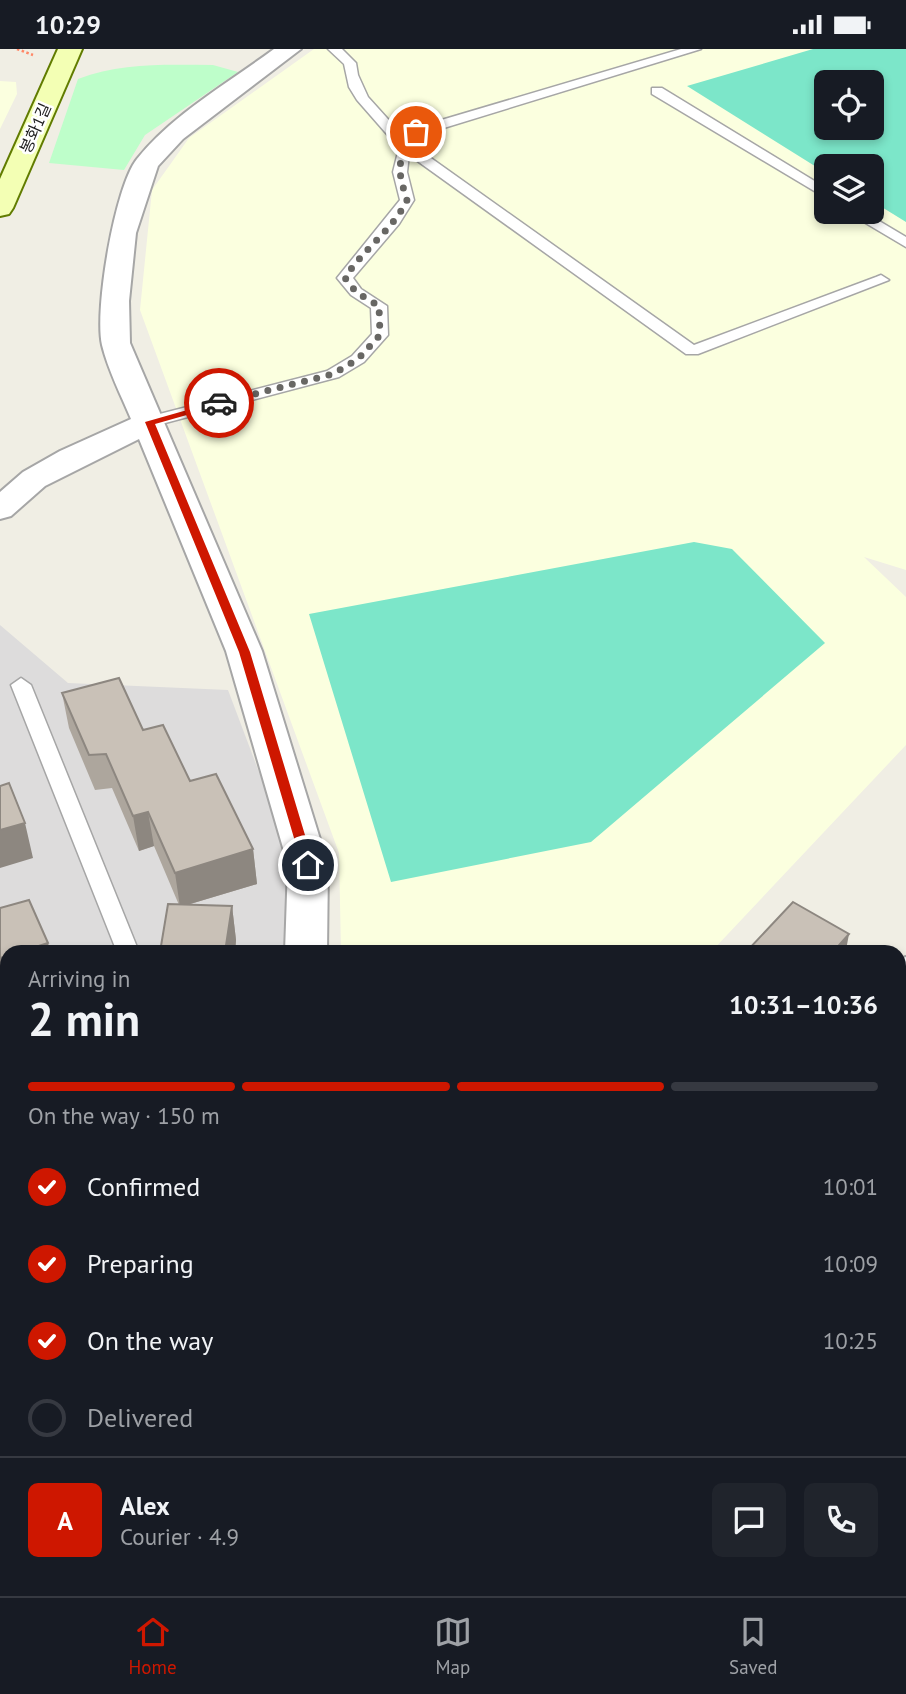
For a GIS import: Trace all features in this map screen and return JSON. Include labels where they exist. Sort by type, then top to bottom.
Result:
[{"type":"street","name":"봉화1길","points":[[0,208],[69,49]]},
{"type":"street","points":[[289,49],[158,148],[146,164],[134,195],[117,273],[114,323],[120,353],[244,652],[308,865],[306,945]]},
{"type":"street","points":[[0,509],[34,479],[71,457],[150,422]]},
{"type":"lane","points":[[334,49],[350,63],[350,78],[368,106],[405,146],[691,351],[881,281]]},
{"type":"lane","points":[[150,422],[333,374],[358,359],[380,335],[379,306],[356,292],[345,278],[356,260],[402,211],[407,200],[397,170],[405,146],[416,132],[695,49]]},
{"type":"lane","points":[[657,91],[814,187]]},
{"type":"lane","points":[[874,224],[906,243]]},
{"type":"lane","points":[[21,685],[125,945]]},
{"type":"shaded area","points":[[314,49],[906,49],[906,570],[864,557],[906,597],[906,745],[718,945],[341,945],[339,853],[140,310],[152,190],[189,138]]},
{"type":"shaded area","points":[[0,81],[16,82],[17,94],[0,129]]},
{"type":"shaded area","points":[[0,625],[68,683],[228,690],[268,796],[287,870],[286,945],[0,945]]},
{"type":"green space","points":[[813,49],[906,49],[906,222],[884,208],[884,154],[814,154],[814,165],[687,86]]},
{"type":"green space","points":[[213,65],[238,72],[145,135],[124,170],[49,163],[78,79],[128,67]]},
{"type":"green space","points":[[694,542],[732,549],[825,643],[591,842],[391,882],[309,614]]},
{"type":"building","points":[[119,678],[143,730],[163,725],[190,781],[216,774],[253,849],[175,873],[148,812],[133,816],[106,754],[89,755],[62,693]]},
{"type":"building","points":[[9,783],[25,823],[0,830],[0,786]]},
{"type":"building","points":[[29,900],[48,943],[0,945],[0,908]]},
{"type":"building","points":[[793,902],[849,934],[839,945],[753,945]]},
{"type":"building","points":[[168,904],[232,906],[226,945],[161,945]]},
{"type":"way so far","points":[[219,403],[333,374],[358,359],[380,335],[379,306],[356,292],[345,278],[356,260],[402,211],[407,200],[397,170],[405,146],[416,132]]},
{"type":"route","points":[[219,403],[150,422],[244,652],[308,865]]}]
